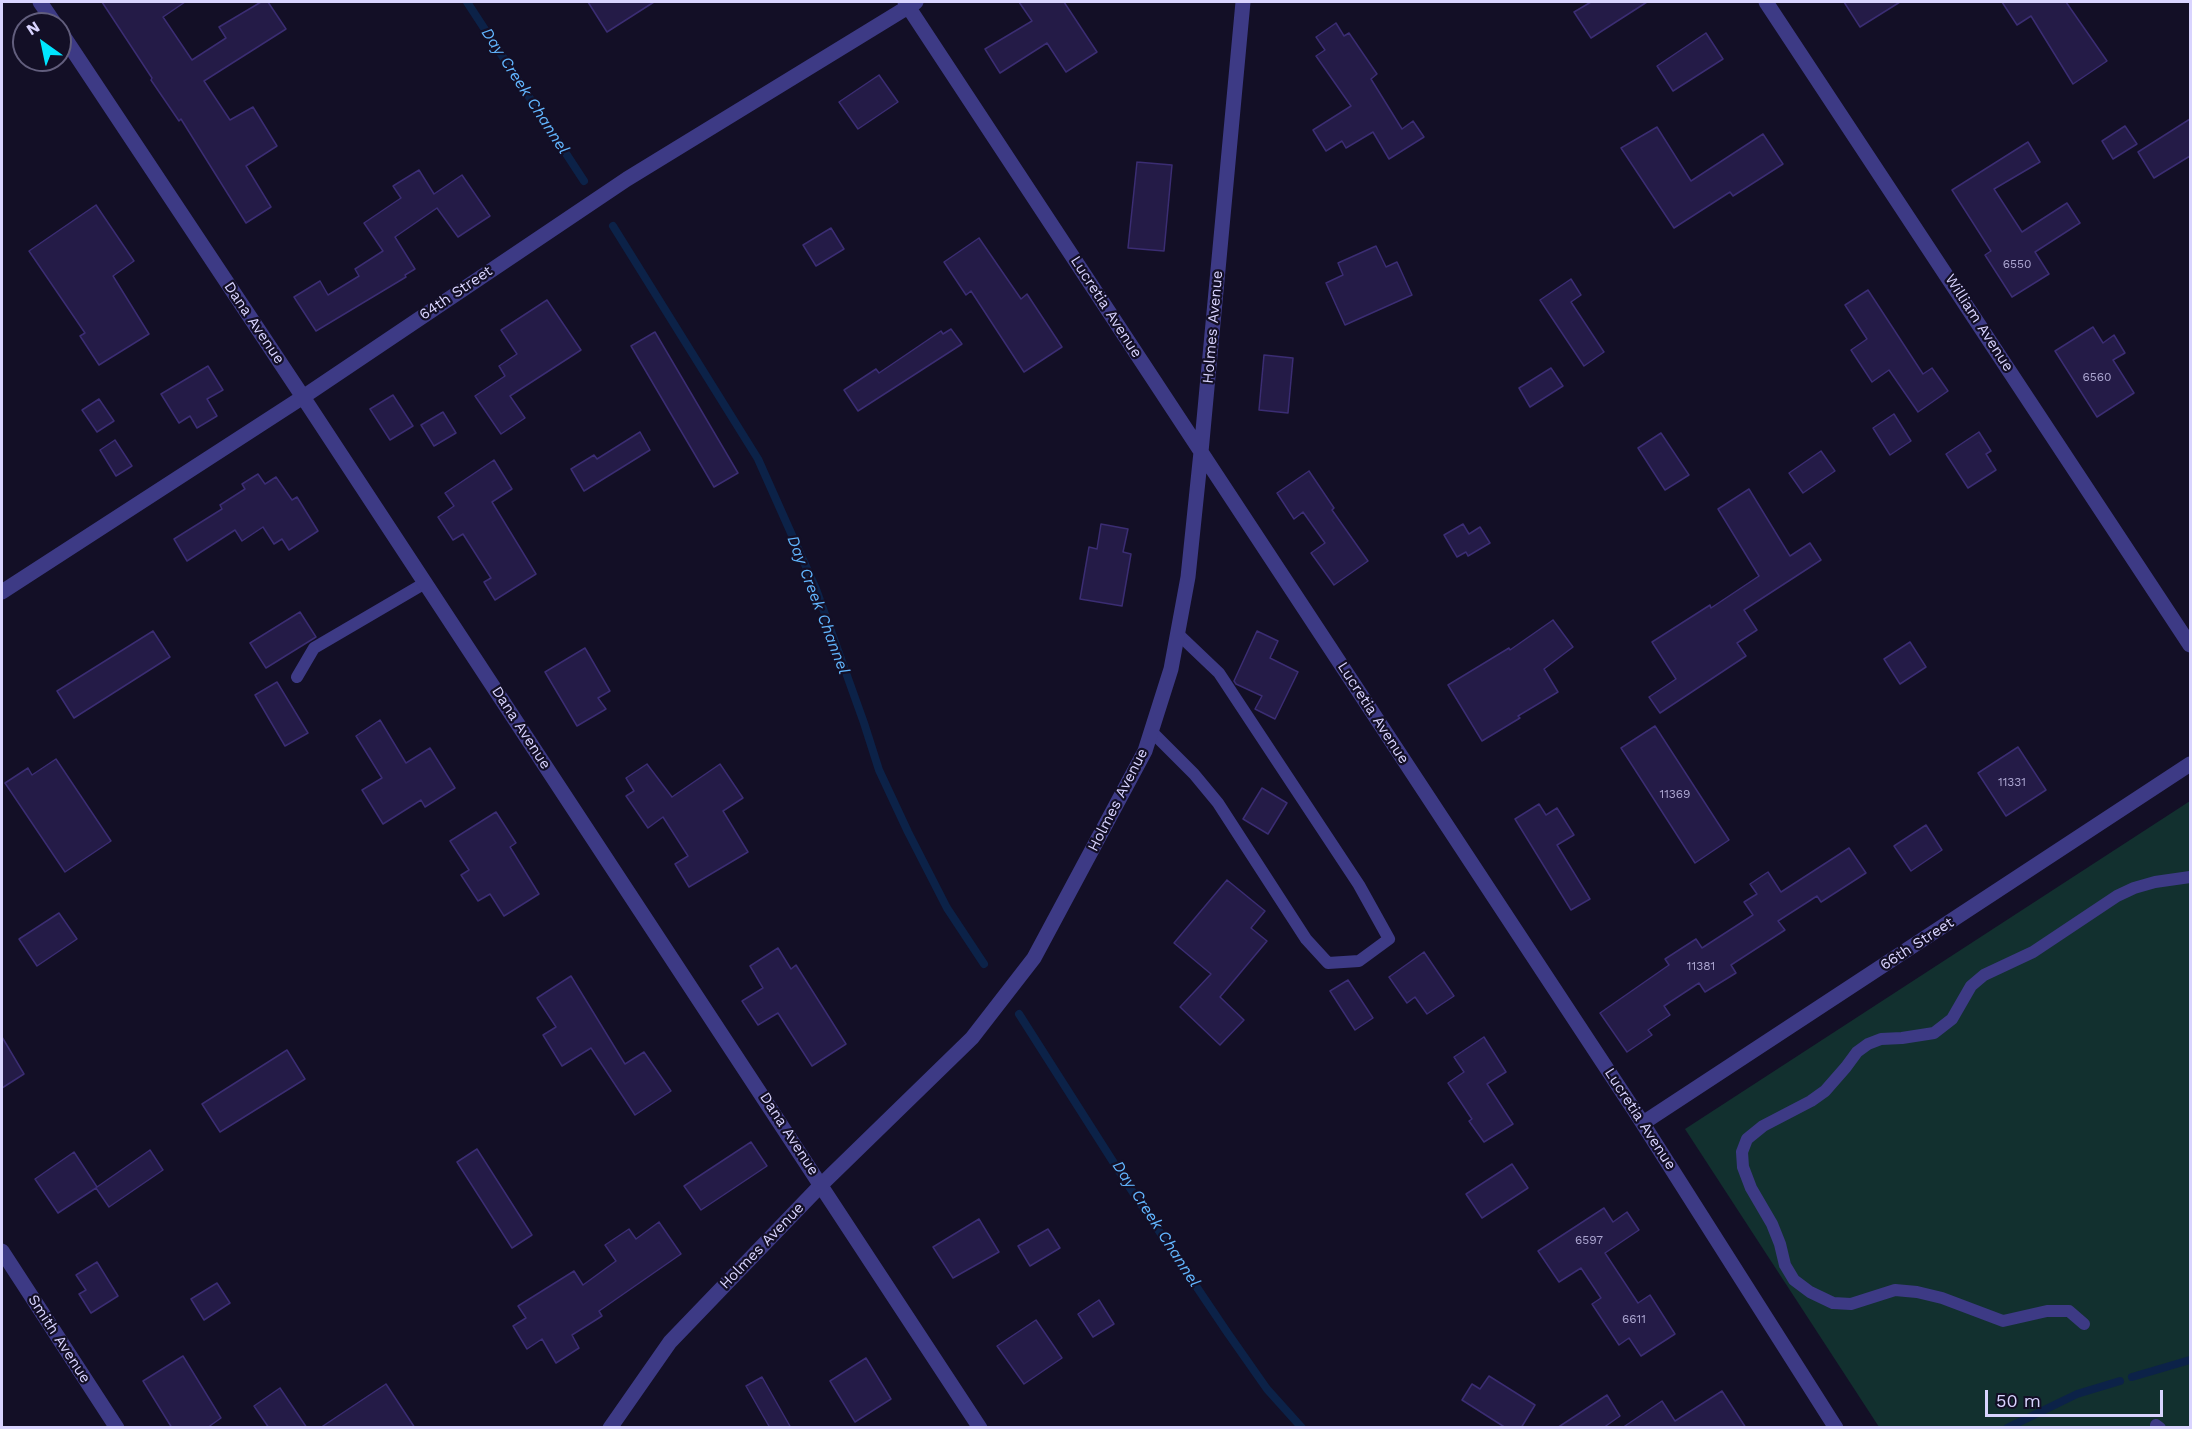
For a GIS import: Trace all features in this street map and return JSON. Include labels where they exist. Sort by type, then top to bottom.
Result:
[{"type":"street","name":"Holmes Avenue","points":[[610,1428],[670,1342],[822,1184],[972,1038],[1034,958],[1145,751],[1171,669],[1188,577],[1243,2]]},
{"type":"street","name":"William Avenue","points":[[1766,2],[2190,645]]},
{"type":"street","name":"Lucretia Avenue","points":[[909,3],[1201,452],[1643,1123],[1836,1428]]},
{"type":"street","name":"64th Street","points":[[2,592],[303,397],[627,179],[909,3]]},
{"type":"street","name":"Dana Avenue","points":[[72,49],[822,1184],[980,1428]]},
{"type":"street","name":"66th Street","points":[[1643,1123],[2190,764]]},
{"type":"street","name":"Smith Avenue","points":[[2,1251],[117,1428]]},
{"type":"lane","points":[[297,677],[314,648],[425,583]]},
{"type":"lane","points":[[1151,731],[1194,774],[1218,803],[1306,939],[1328,963],[1359,961],[1389,939],[1359,885],[1219,674],[1178,633]]},
{"type":"lane","points":[[2084,1324],[2070,1311],[2047,1311],[2003,1321],[1942,1298],[1917,1292],[1895,1290],[1851,1304],[1833,1302],[1810,1292],[1794,1280],[1785,1265],[1772,1224],[1751,1188],[1743,1167],[1742,1152],[1747,1139],[1763,1126],[1811,1101],[1825,1091],[1857,1052],[1868,1044],[1881,1039],[1934,1033],[1952,1019],[1971,986],[1984,975],[2033,952],[2117,896],[2156,882],[2190,877]]},
{"type":"green space","points":[[2190,801],[2190,1427],[1879,1427],[1685,1129]]},
{"type":"building","points":[[102,2],[185,2],[163,17],[192,60],[226,38],[219,27],[261,2],[268,2],[286,29],[204,81],[230,120],[253,107],[277,146],[246,166],[271,207],[246,223],[181,119],[179,121],[151,80],[152,78]]},
{"type":"building","points":[[588,2],[654,2],[607,32]]},
{"type":"building","points":[[1019,2],[1064,2],[1097,52],[1066,72],[1047,43],[1000,73],[985,49],[1032,21]]},
{"type":"building","points":[[1591,2],[1647,2],[1591,38],[1574,12]]},
{"type":"building","points":[[1844,2],[1900,2],[1860,27]]},
{"type":"building","points":[[2002,2],[2066,2],[2107,61],[2073,84],[2031,16],[2017,25]]},
{"type":"building","points":[[1336,23],[1344,36],[1349,33],[1377,74],[1371,79],[1402,129],[1413,121],[1424,137],[1389,159],[1373,132],[1346,148],[1342,141],[1326,151],[1313,130],[1351,106],[1316,56],[1325,50],[1316,37]]},
{"type":"building","points":[[1706,33],[1723,59],[1673,91],[1657,66]]},
{"type":"building","points":[[879,75],[898,102],[858,129],[839,102]]},
{"type":"building","points":[[2190,119],[2190,156],[2154,178],[2138,152]]},
{"type":"building","points":[[2125,126],[2137,144],[2113,159],[2102,141]]},
{"type":"building","points":[[1657,127],[1691,181],[1763,134],[1783,164],[1733,196],[1730,192],[1674,228],[1621,148]]},
{"type":"building","points":[[2028,142],[2040,162],[1994,189],[2022,232],[2067,203],[2080,223],[2035,252],[2049,274],[2012,297],[1985,255],[1991,251],[1952,190]]},
{"type":"building","points":[[1137,162],[1172,165],[1164,251],[1128,248]]},
{"type":"building","points":[[419,170],[434,194],[462,175],[490,216],[458,237],[437,208],[395,237],[415,269],[405,275],[406,277],[316,331],[294,297],[320,281],[328,295],[359,276],[355,269],[383,251],[364,223],[401,198],[393,186]]},
{"type":"building","points":[[96,205],[134,261],[113,276],[149,334],[99,365],[80,336],[85,333],[29,251]]},
{"type":"building","points":[[831,228],[844,249],[816,266],[803,245]]},
{"type":"building","points":[[979,238],[1021,299],[1027,294],[1062,347],[1024,372],[971,291],[966,295],[944,262]]},
{"type":"building","points":[[1376,246],[1386,267],[1397,262],[1412,295],[1345,325],[1326,283],[1343,275],[1338,263]]},
{"type":"building","points":[[1571,279],[1581,295],[1571,302],[1604,352],[1584,366],[1540,300]]},
{"type":"building","points":[[1868,290],[1923,374],[1932,368],[1948,391],[1918,412],[1889,370],[1872,382],[1851,350],[1867,339],[1845,305]]},
{"type":"building","points":[[547,300],[581,350],[510,396],[525,418],[501,434],[475,396],[505,376],[499,366],[517,354],[501,330]]},
{"type":"building","points":[[2093,327],[2103,343],[2114,335],[2125,353],[2113,360],[2134,393],[2097,417],[2055,351]]},
{"type":"building","points":[[951,329],[962,344],[858,411],[844,390],[876,369],[879,373],[941,331],[943,334]]},
{"type":"building","points":[[655,332],[738,473],[714,487],[631,346]]},
{"type":"building","points":[[1264,355],[1293,358],[1288,413],[1259,410]]},
{"type":"building","points":[[208,366],[223,390],[207,399],[217,416],[197,428],[190,416],[179,423],[161,394]]},
{"type":"building","points":[[1551,368],[1563,386],[1530,407],[1519,388]]},
{"type":"building","points":[[393,395],[413,426],[390,440],[370,409]]},
{"type":"building","points":[[99,399],[114,421],[97,432],[82,410]]},
{"type":"building","points":[[443,412],[456,433],[434,446],[421,425]]},
{"type":"building","points":[[1894,414],[1911,441],[1890,455],[1873,428]]},
{"type":"building","points":[[640,432],[650,450],[584,491],[571,469],[594,455],[597,459]]},
{"type":"building","points":[[1979,432],[1991,451],[1986,454],[1996,470],[1968,488],[1946,454]]},
{"type":"building","points":[[1661,433],[1689,475],[1665,490],[1638,448]]},
{"type":"building","points":[[115,440],[132,466],[116,476],[100,450]]},
{"type":"building","points":[[1821,451],[1835,471],[1803,493],[1789,473]]},
{"type":"building","points":[[494,460],[512,489],[492,502],[536,574],[495,600],[484,582],[491,578],[463,534],[453,540],[438,517],[454,506],[445,493]]},
{"type":"building","points":[[1309,471],[1334,508],[1332,510],[1368,561],[1334,585],[1311,553],[1325,543],[1303,512],[1294,519],[1277,493]]},
{"type":"building","points":[[258,474],[265,484],[276,477],[292,500],[297,497],[318,531],[289,550],[282,539],[274,544],[263,527],[242,541],[235,530],[187,561],[174,539],[222,509],[220,505],[245,489],[242,484]]},
{"type":"building","points":[[1749,489],[1790,556],[1810,543],[1821,560],[1744,610],[1757,630],[1737,643],[1746,656],[1660,713],[1649,697],[1676,679],[1652,642],[1710,605],[1711,608],[1759,576],[1718,509]]},
{"type":"building","points":[[1101,524],[1128,529],[1123,552],[1131,554],[1122,606],[1080,599],[1089,547],[1097,549]]},
{"type":"building","points":[[1463,524],[1469,534],[1480,527],[1490,543],[1468,556],[1466,552],[1457,557],[1444,535]]},
{"type":"building","points":[[300,612],[316,637],[266,668],[250,643]]},
{"type":"building","points":[[1553,620],[1573,647],[1544,669],[1558,692],[1482,741],[1448,685],[1509,648],[1510,650]]},
{"type":"building","points":[[153,631],[170,657],[74,718],[57,691]]},
{"type":"building","points":[[1257,631],[1278,641],[1270,658],[1298,672],[1275,719],[1255,709],[1262,696],[1234,681]]},
{"type":"building","points":[[1910,642],[1926,667],[1900,684],[1884,659]]},
{"type":"building","points":[[585,648],[610,691],[598,698],[606,709],[577,726],[545,672]]},
{"type":"building","points":[[277,682],[308,733],[285,746],[255,695]]},
{"type":"building","points":[[380,720],[406,763],[430,748],[455,788],[425,807],[421,800],[383,824],[362,790],[382,778],[356,736]]},
{"type":"building","points":[[1655,726],[1729,840],[1695,863],[1621,748]]},
{"type":"building","points":[[2018,747],[2046,790],[2006,816],[1978,773]]},
{"type":"building","points":[[56,759],[111,841],[65,872],[5,783],[28,768],[32,775]]},
{"type":"building","points":[[647,764],[672,797],[720,764],[743,798],[723,811],[748,852],[689,887],[675,864],[688,856],[663,817],[648,828],[626,796],[634,791],[626,778]]},
{"type":"building","points":[[1262,788],[1287,803],[1268,834],[1243,819]]},
{"type":"building","points":[[1539,804],[1546,815],[1557,808],[1574,835],[1557,845],[1590,899],[1571,910],[1515,819]]},
{"type":"building","points":[[496,812],[516,843],[510,847],[539,894],[504,916],[490,894],[478,901],[461,875],[469,870],[450,841]]},
{"type":"building","points":[[1926,825],[1942,850],[1911,871],[1894,846]]},
{"type":"building","points":[[1849,848],[1866,873],[1821,902],[1817,896],[1778,921],[1785,930],[1731,965],[1736,973],[1705,992],[1699,983],[1664,1006],[1670,1015],[1648,1030],[1652,1035],[1627,1052],[1600,1013],[1669,965],[1665,959],[1696,939],[1702,948],[1753,915],[1744,902],[1757,894],[1750,884],[1768,872],[1781,892]]},
{"type":"building","points":[[1227,880],[1265,911],[1251,928],[1267,941],[1220,997],[1244,1020],[1220,1045],[1180,1007],[1211,974],[1174,943]]},
{"type":"building","points":[[59,913],[77,939],[37,966],[19,939]]},
{"type":"building","points":[[778,948],[791,969],[796,965],[846,1044],[812,1066],[778,1013],[758,1025],[742,1001],[763,988],[750,966]]},
{"type":"building","points":[[1424,952],[1454,996],[1427,1014],[1415,997],[1407,1003],[1389,977]]},
{"type":"building","points":[[571,976],[625,1064],[644,1052],[671,1091],[635,1115],[591,1048],[562,1066],[543,1035],[556,1027],[537,998]]},
{"type":"building","points":[[1348,980],[1373,1018],[1355,1030],[1330,991]]},
{"type":"building","points":[[2,1037],[24,1074],[2,1088]]},
{"type":"building","points":[[1484,1037],[1506,1072],[1487,1084],[1513,1124],[1484,1142],[1469,1121],[1472,1119],[1448,1083],[1464,1072],[1454,1057]]},
{"type":"building","points":[[287,1050],[305,1079],[220,1132],[202,1104]]},
{"type":"building","points":[[751,1142],[767,1166],[701,1210],[684,1186]]},
{"type":"building","points":[[477,1149],[532,1235],[512,1248],[457,1162]]},
{"type":"building","points":[[150,1150],[163,1170],[109,1207],[96,1188],[58,1213],[35,1179],[74,1152],[97,1187]]},
{"type":"building","points":[[1512,1164],[1528,1188],[1482,1218],[1466,1194]]},
{"type":"building","points":[[1604,1208],[1613,1222],[1627,1212],[1639,1230],[1605,1253],[1638,1303],[1650,1295],[1675,1334],[1641,1356],[1629,1338],[1619,1345],[1592,1304],[1601,1298],[1581,1268],[1559,1282],[1538,1251]]},
{"type":"building","points":[[979,1219],[999,1252],[953,1278],[933,1247]]},
{"type":"building","points":[[659,1222],[681,1254],[599,1311],[602,1316],[572,1335],[579,1348],[556,1363],[542,1339],[527,1349],[513,1326],[526,1318],[518,1306],[574,1271],[583,1285],[616,1261],[605,1245],[629,1229],[636,1239]]},
{"type":"building","points":[[1048,1229],[1060,1248],[1030,1266],[1018,1246]]},
{"type":"building","points":[[97,1262],[118,1296],[91,1313],[79,1294],[86,1290],[76,1275]]},
{"type":"building","points":[[217,1283],[230,1303],[204,1320],[191,1299]]},
{"type":"building","points":[[1099,1300],[1114,1324],[1093,1337],[1078,1314]]},
{"type":"building","points":[[1036,1320],[1062,1358],[1024,1384],[997,1346]]},
{"type":"building","points":[[183,1356],[221,1418],[207,1428],[172,1428],[143,1381]]},
{"type":"building","points":[[866,1358],[891,1399],[855,1422],[830,1381]]},
{"type":"building","points":[[1489,1376],[1535,1405],[1521,1428],[1506,1428],[1462,1400],[1472,1384],[1480,1389]]},
{"type":"building","points":[[762,1377],[791,1428],[770,1428],[746,1386]]},
{"type":"building","points":[[386,1384],[415,1428],[320,1428]]},
{"type":"building","points":[[280,1388],[307,1428],[269,1428],[254,1406]]},
{"type":"building","points":[[1722,1391],[1746,1428],[1622,1428],[1662,1401],[1675,1421]]},
{"type":"building","points":[[1607,1395],[1620,1416],[1603,1428],[1557,1428]]},
{"type":"waterway","name":"Day Creek Channel","points":[[467,2],[584,181]]},
{"type":"waterway","name":"Day Creek Channel","points":[[613,226],[758,459],[816,589],[879,770],[947,908],[984,964]]},
{"type":"waterway","name":"Day Creek Channel","points":[[1019,1014],[1126,1182],[1227,1332],[1267,1389],[1302,1428]]},
{"type":"waterway","name":"Day Creek Channel","points":[[2132,1377],[2190,1360]]},
{"type":"waterway","name":"Day Creek Channel","points":[[2007,1428],[2077,1394],[2120,1381]]}]
